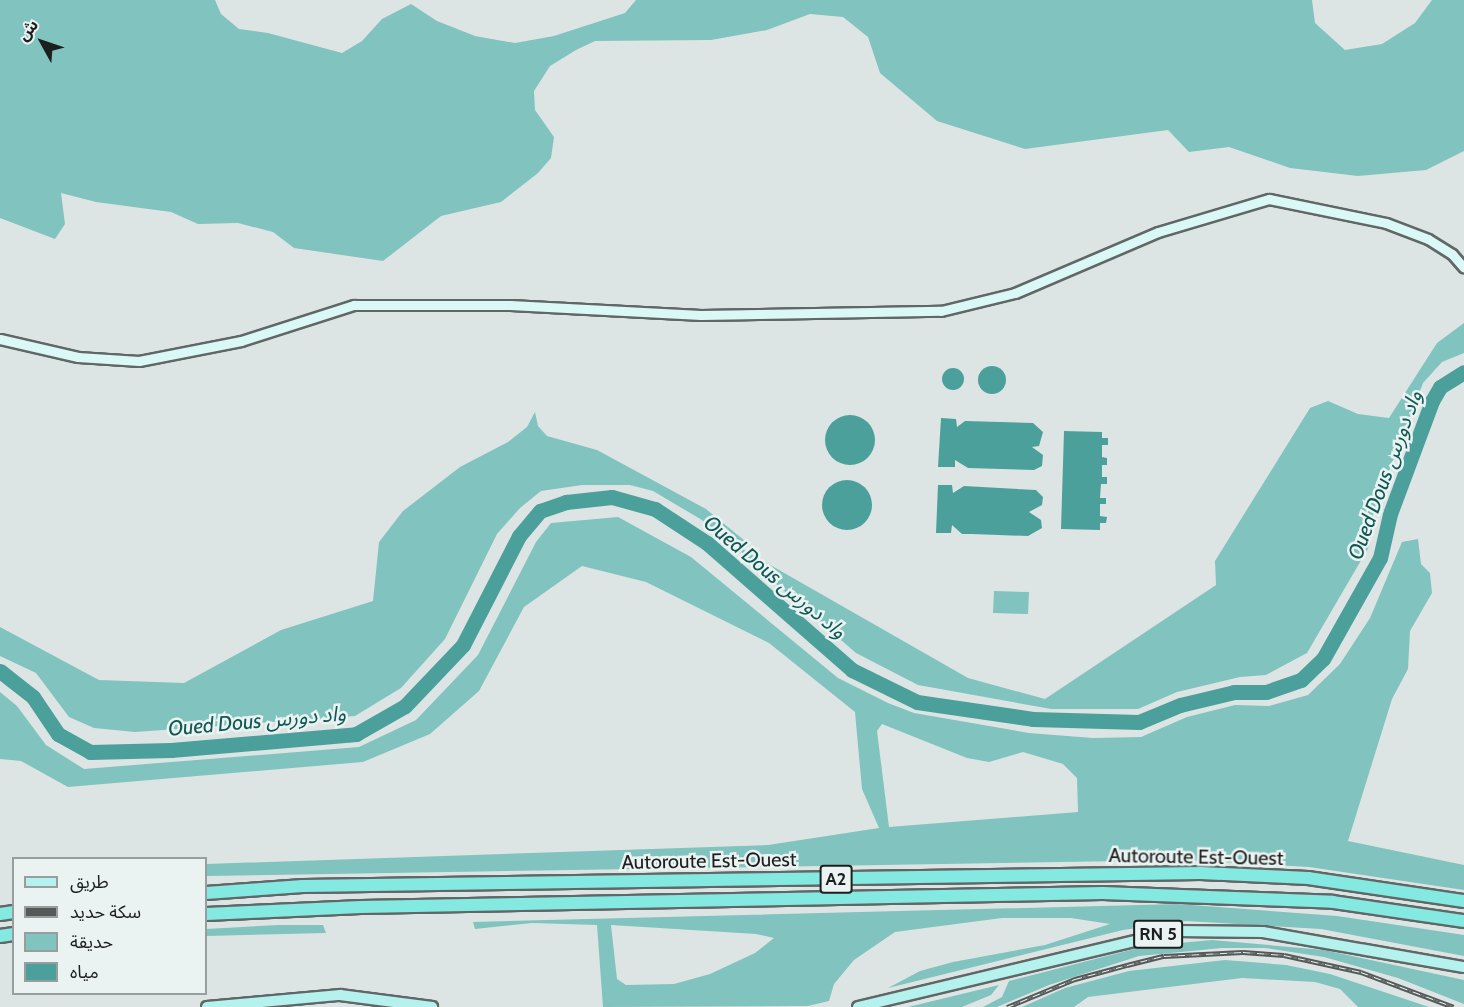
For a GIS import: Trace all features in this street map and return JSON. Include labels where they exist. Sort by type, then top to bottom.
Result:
[{"type":"highway","name":"Autoroute Est-Ouest","points":[[207,892],[303,886],[1201,873],[1308,878],[1464,901]]},
{"type":"highway","name":"Autoroute Est-Ouest","points":[[207,914],[290,908],[1115,893],[1333,902],[1464,921]]},
{"type":"main road","name":"RN 5","points":[[858,1007],[1177,931],[1263,932],[1464,967]]},
{"type":"main road","points":[[207,1007],[340,996],[432,1007]]},
{"type":"street","points":[[0,339],[78,357],[139,360],[242,341],[335,308],[366,304],[510,305],[701,315],[941,311],[1015,292],[1158,232],[1269,199],[1386,223],[1428,239],[1452,254],[1464,268]]},
{"type":"green space","points":[[0,0],[215,0],[221,14],[239,29],[268,33],[342,53],[362,41],[382,19],[411,4],[437,21],[475,36],[515,43],[554,36],[625,13],[636,0],[1312,0],[1315,23],[1345,50],[1382,44],[1415,23],[1432,0],[1464,0],[1464,151],[1426,170],[1358,176],[1290,168],[1229,147],[1189,152],[1168,130],[1025,149],[937,121],[880,73],[868,37],[843,17],[810,14],[767,30],[711,40],[595,41],[576,50],[550,66],[534,91],[535,110],[554,137],[551,158],[538,173],[501,202],[441,216],[383,261],[294,248],[273,232],[238,223],[198,224],[171,212],[96,202],[61,193],[65,224],[55,239],[0,218]]},
{"type":"green space","points":[[1464,323],[1464,353],[1442,362],[1423,383],[1375,507],[1370,545],[1307,653],[1266,675],[1240,677],[1177,692],[1138,709],[1051,709],[918,685],[856,653],[702,520],[653,491],[630,485],[582,485],[541,491],[520,508],[497,534],[445,639],[401,688],[355,716],[135,732],[94,728],[69,717],[36,673],[0,656],[0,627],[99,680],[184,683],[281,630],[373,601],[379,542],[403,511],[460,467],[508,442],[527,427],[535,412],[538,426],[547,436],[597,450],[706,509],[745,541],[744,550],[968,678],[1045,699],[1216,585],[1215,561],[1310,408],[1328,401],[1358,414],[1389,418],[1437,343]]},
{"type":"green space","points":[[618,517],[691,557],[838,678],[888,703],[914,713],[1029,733],[1093,738],[1141,737],[1187,717],[1235,705],[1269,706],[1308,695],[1340,664],[1370,618],[1402,542],[1418,539],[1421,564],[1430,573],[1432,593],[1410,631],[1408,669],[1392,699],[1348,841],[1464,865],[1464,890],[1309,867],[1186,860],[207,876],[207,864],[768,845],[879,828],[862,789],[855,712],[769,643],[646,582],[582,566],[524,607],[479,691],[430,734],[363,762],[68,787],[21,761],[0,759],[0,692],[17,706],[46,745],[84,769],[359,747],[416,720],[478,655],[536,542],[551,523]],"holes":[[[882,724],[967,758],[989,762],[1023,752],[1063,764],[1077,778],[1078,812],[889,827],[877,731]]]},
{"type":"green space","points":[[994,591],[1029,592],[1028,614],[993,613]]},
{"type":"green space","points":[[1178,904],[1337,916],[1464,935],[1464,956],[1321,929],[1186,921],[1123,930],[888,988],[920,971],[953,962],[1045,945],[1110,924],[1071,918],[1002,918],[895,932],[854,960],[834,984],[829,1001],[808,1006],[603,1007],[597,925],[532,923],[475,929],[473,922]],"holes":[[[611,925],[756,934],[774,938],[755,953],[710,974],[674,984],[626,985],[617,979]]]},
{"type":"green space","points":[[323,925],[326,933],[207,936],[207,929]]},
{"type":"green space","points":[[1212,940],[1324,950],[1464,980],[1464,1004],[1398,978],[1324,957],[1265,948],[1222,948],[1139,956],[1049,985],[997,1007],[983,1007],[1002,997],[1009,981],[1146,946]]},
{"type":"green space","points":[[1225,960],[1286,965],[1330,974],[1429,1007],[1358,1007],[1340,989],[1315,982],[1242,978],[1088,997],[1074,1007],[1022,1007],[1065,988],[1129,971]]},
{"type":"green space","points":[[999,985],[991,995],[962,1007],[908,1007]]},
{"type":"water","points":[[992,366],[1002,370],[1006,380],[1002,390],[992,394],[982,390],[978,380],[982,370]]},
{"type":"water","points":[[949,368],[957,368],[964,375],[964,383],[957,390],[949,390],[942,383],[942,375]]},
{"type":"water","points":[[855,415],[868,422],[874,430],[874,450],[868,458],[860,464],[845,465],[832,458],[826,450],[825,435],[832,422],[840,416]]},
{"type":"water","points":[[941,418],[956,419],[957,427],[965,421],[1033,423],[1043,432],[1039,446],[1032,447],[1043,455],[1042,466],[1034,470],[968,468],[955,460],[955,467],[938,467]]},
{"type":"water","points":[[1064,431],[1102,432],[1102,438],[1108,438],[1108,445],[1102,445],[1102,457],[1107,458],[1107,465],[1102,465],[1102,477],[1107,477],[1107,484],[1101,484],[1100,498],[1106,498],[1106,504],[1100,504],[1100,516],[1107,517],[1106,523],[1100,523],[1100,530],[1061,529]]},
{"type":"water","points":[[842,480],[852,480],[865,487],[872,500],[872,510],[865,523],[852,530],[842,530],[833,526],[826,519],[822,510],[822,500],[826,491],[833,484]]},
{"type":"water","points":[[938,485],[952,485],[953,493],[964,486],[1036,490],[1043,497],[1042,505],[1029,512],[1041,520],[1042,528],[1028,536],[962,534],[952,525],[951,533],[936,533]]},
{"type":"waterway","name":"Oued Dous واد دورس","points":[[0,671],[33,697],[58,734],[90,752],[171,750],[356,734],[405,706],[463,645],[519,536],[540,511],[566,502],[612,497],[655,509],[707,543],[852,670],[917,702],[1033,719],[1139,722],[1180,705],[1234,692],[1266,692],[1301,680],[1323,659],[1380,558],[1390,514],[1432,401],[1440,387],[1464,372]]},
{"type":"railway","points":[[1007,1007],[1075,979],[1164,956],[1243,952],[1284,955],[1361,972],[1454,1007]]}]
